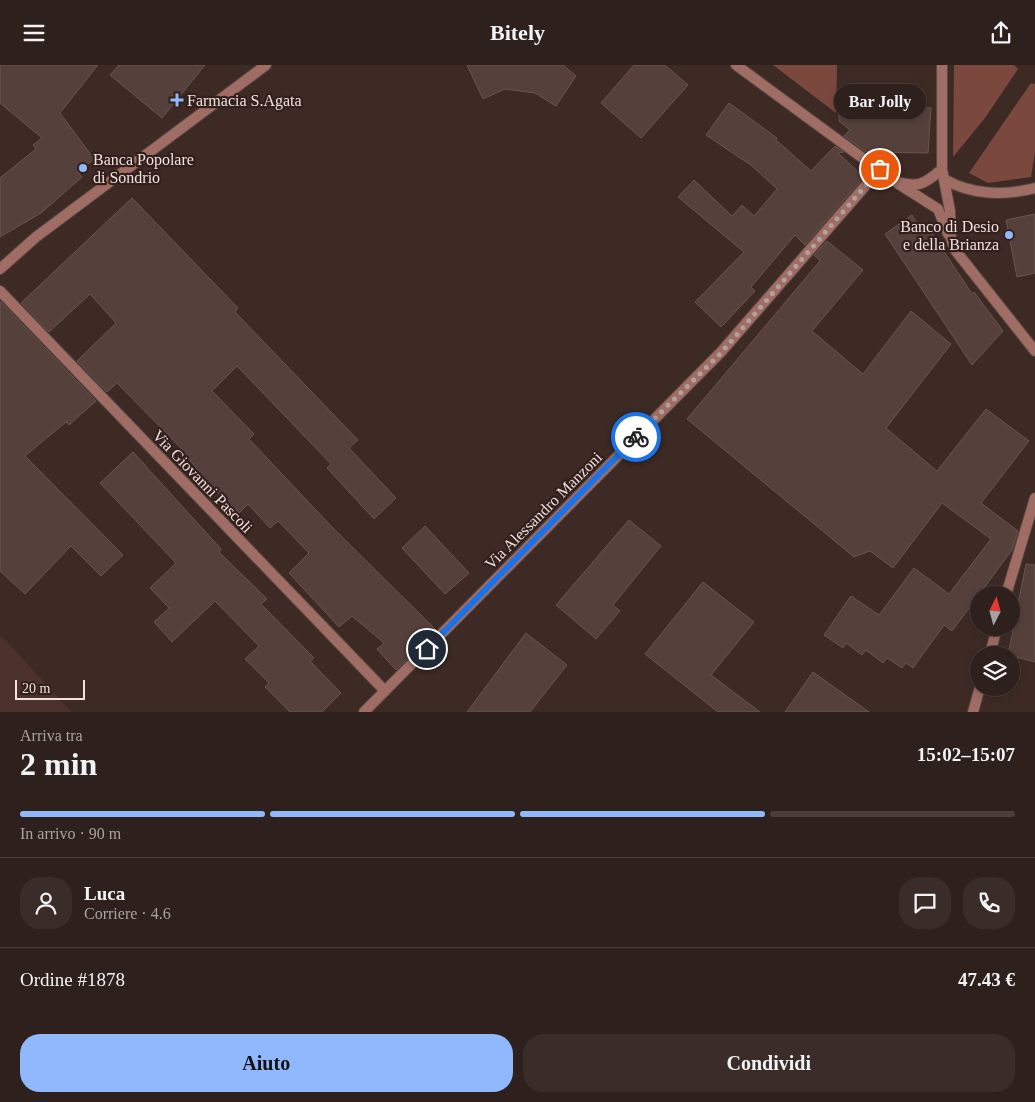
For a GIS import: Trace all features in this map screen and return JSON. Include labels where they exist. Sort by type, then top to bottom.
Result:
[{"type":"street","points":[[0,269],[36,237],[266,65]]},
{"type":"street","points":[[736,65],[894,181],[938,209],[959,257],[1035,351]]},
{"type":"street","points":[[942,65],[943,174],[950,211],[951,239]]},
{"type":"street","name":"Via Alessandro Manzoni","points":[[364,712],[721,353],[880,169]]},
{"type":"street","points":[[894,181],[916,185],[943,174]]},
{"type":"street","points":[[943,174],[965,189],[992,193],[1035,188]]},
{"type":"street","name":"Via Giovanni Pascoli","points":[[0,291],[385,691]]},
{"type":"street","points":[[1009,586],[1035,498]]},
{"type":"street","points":[[974,712],[978,696]]},
{"type":"shaded area","points":[[773,65],[837,65],[836,113]]},
{"type":"shaded area","points":[[954,65],[1014,65],[1018,69],[985,118],[953,157]]},
{"type":"shaded area","points":[[1031,83],[1035,84],[1035,152],[1031,177],[988,183],[969,173]]},
{"type":"shaded area","points":[[0,636],[10,645],[71,712],[0,712]]},
{"type":"building","points":[[0,65],[98,65],[60,113],[94,159],[78,172],[82,177],[41,213],[0,237],[0,178],[36,149],[33,145],[42,138],[0,103]]},
{"type":"building","points":[[119,65],[205,65],[162,118],[110,75]]},
{"type":"building","points":[[467,65],[563,65],[576,76],[556,106],[535,93],[505,89],[483,99]]},
{"type":"building","points":[[634,65],[665,65],[688,85],[641,138],[601,103]]},
{"type":"building","points":[[729,103],[777,138],[776,140],[811,171],[835,146],[844,152],[838,153],[864,177],[805,245],[795,235],[751,287],[755,291],[721,327],[695,302],[744,252],[678,197],[694,180],[732,216],[742,205],[754,216],[777,189],[752,166],[706,135]]},
{"type":"building","points":[[839,106],[931,108],[928,153],[866,152],[844,136],[850,130],[839,121]]},
{"type":"building","points":[[132,198],[238,308],[235,312],[358,440],[349,448],[396,498],[374,519],[327,468],[331,464],[237,366],[212,391],[254,434],[249,439],[333,528],[436,630],[396,670],[377,649],[384,643],[352,616],[339,627],[289,573],[309,553],[278,521],[270,528],[248,504],[239,513],[206,481],[179,446],[117,383],[107,392],[77,361],[116,323],[90,294],[49,332],[21,303]]},
{"type":"building","points":[[1035,214],[1035,273],[1017,277],[1006,220]]},
{"type":"building","points":[[912,215],[920,228],[926,224],[972,294],[974,292],[1003,331],[972,365],[885,234]]},
{"type":"building","points":[[827,241],[863,270],[812,331],[863,374],[911,311],[951,344],[886,428],[937,471],[986,409],[1029,441],[981,503],[1018,531],[1012,550],[985,586],[970,586],[970,607],[952,631],[944,625],[913,668],[906,663],[902,668],[887,658],[883,663],[866,650],[862,655],[846,643],[843,648],[824,635],[851,596],[879,615],[914,568],[949,594],[991,539],[942,503],[893,568],[870,551],[854,557],[687,419],[820,261],[814,255]]},
{"type":"building","points":[[0,301],[96,401],[69,425],[66,422],[25,456],[123,555],[101,576],[71,546],[25,594],[0,571]]},
{"type":"building","points":[[133,452],[221,549],[219,552],[267,599],[261,604],[314,658],[310,661],[341,693],[322,712],[290,712],[265,687],[269,683],[245,659],[259,646],[215,601],[172,642],[154,622],[169,608],[150,588],[176,563],[100,483]]},
{"type":"building","points":[[629,520],[661,546],[613,605],[620,611],[596,639],[556,605]]},
{"type":"building","points":[[425,526],[469,573],[445,594],[402,548]]},
{"type":"building","points":[[1026,564],[1035,565],[1035,662],[1020,658],[1020,646],[1010,646],[1012,636],[1020,636],[1020,594]]},
{"type":"building","points":[[703,582],[754,622],[711,675],[760,712],[718,712],[645,654]]},
{"type":"building","points":[[526,633],[567,665],[530,712],[467,712]]},
{"type":"building","points":[[813,672],[869,712],[785,712]]},
{"type":"way so far","points":[[636,437],[721,353],[880,169]]},
{"type":"place","name":"Farmacia S.Agata","points":[[177,100]]},
{"type":"place","name":"Banca Popolare di Sondrio","points":[[83,168]]},
{"type":"place","name":"Bar Jolly","points":[[880,169]]},
{"type":"place","name":"Banco di Desio e della Brianza","points":[[1009,235]]},
{"type":"route","points":[[427,649],[636,437]]}]
